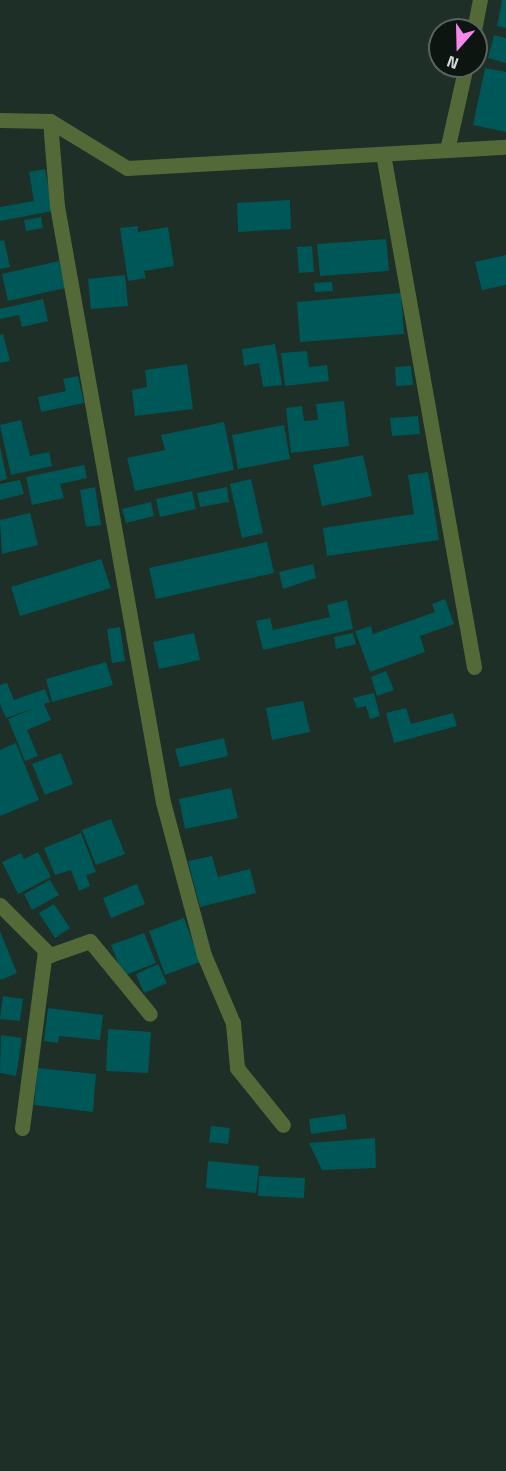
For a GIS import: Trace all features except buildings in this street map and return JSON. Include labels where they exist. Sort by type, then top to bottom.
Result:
[{"type":"street","points":[[476,18],[480,0]]},
{"type":"street","points":[[447,150],[463,78]]},
{"type":"street","points":[[0,120],[50,121],[127,168],[506,147]]},
{"type":"street","points":[[50,121],[57,206],[163,802],[204,955],[233,1023],[237,1068],[283,1125]]},
{"type":"street","points":[[383,154],[474,667]]},
{"type":"street","points":[[0,905],[50,955],[90,941],[150,1014]]},
{"type":"street","points":[[22,1128],[45,950]]}]
